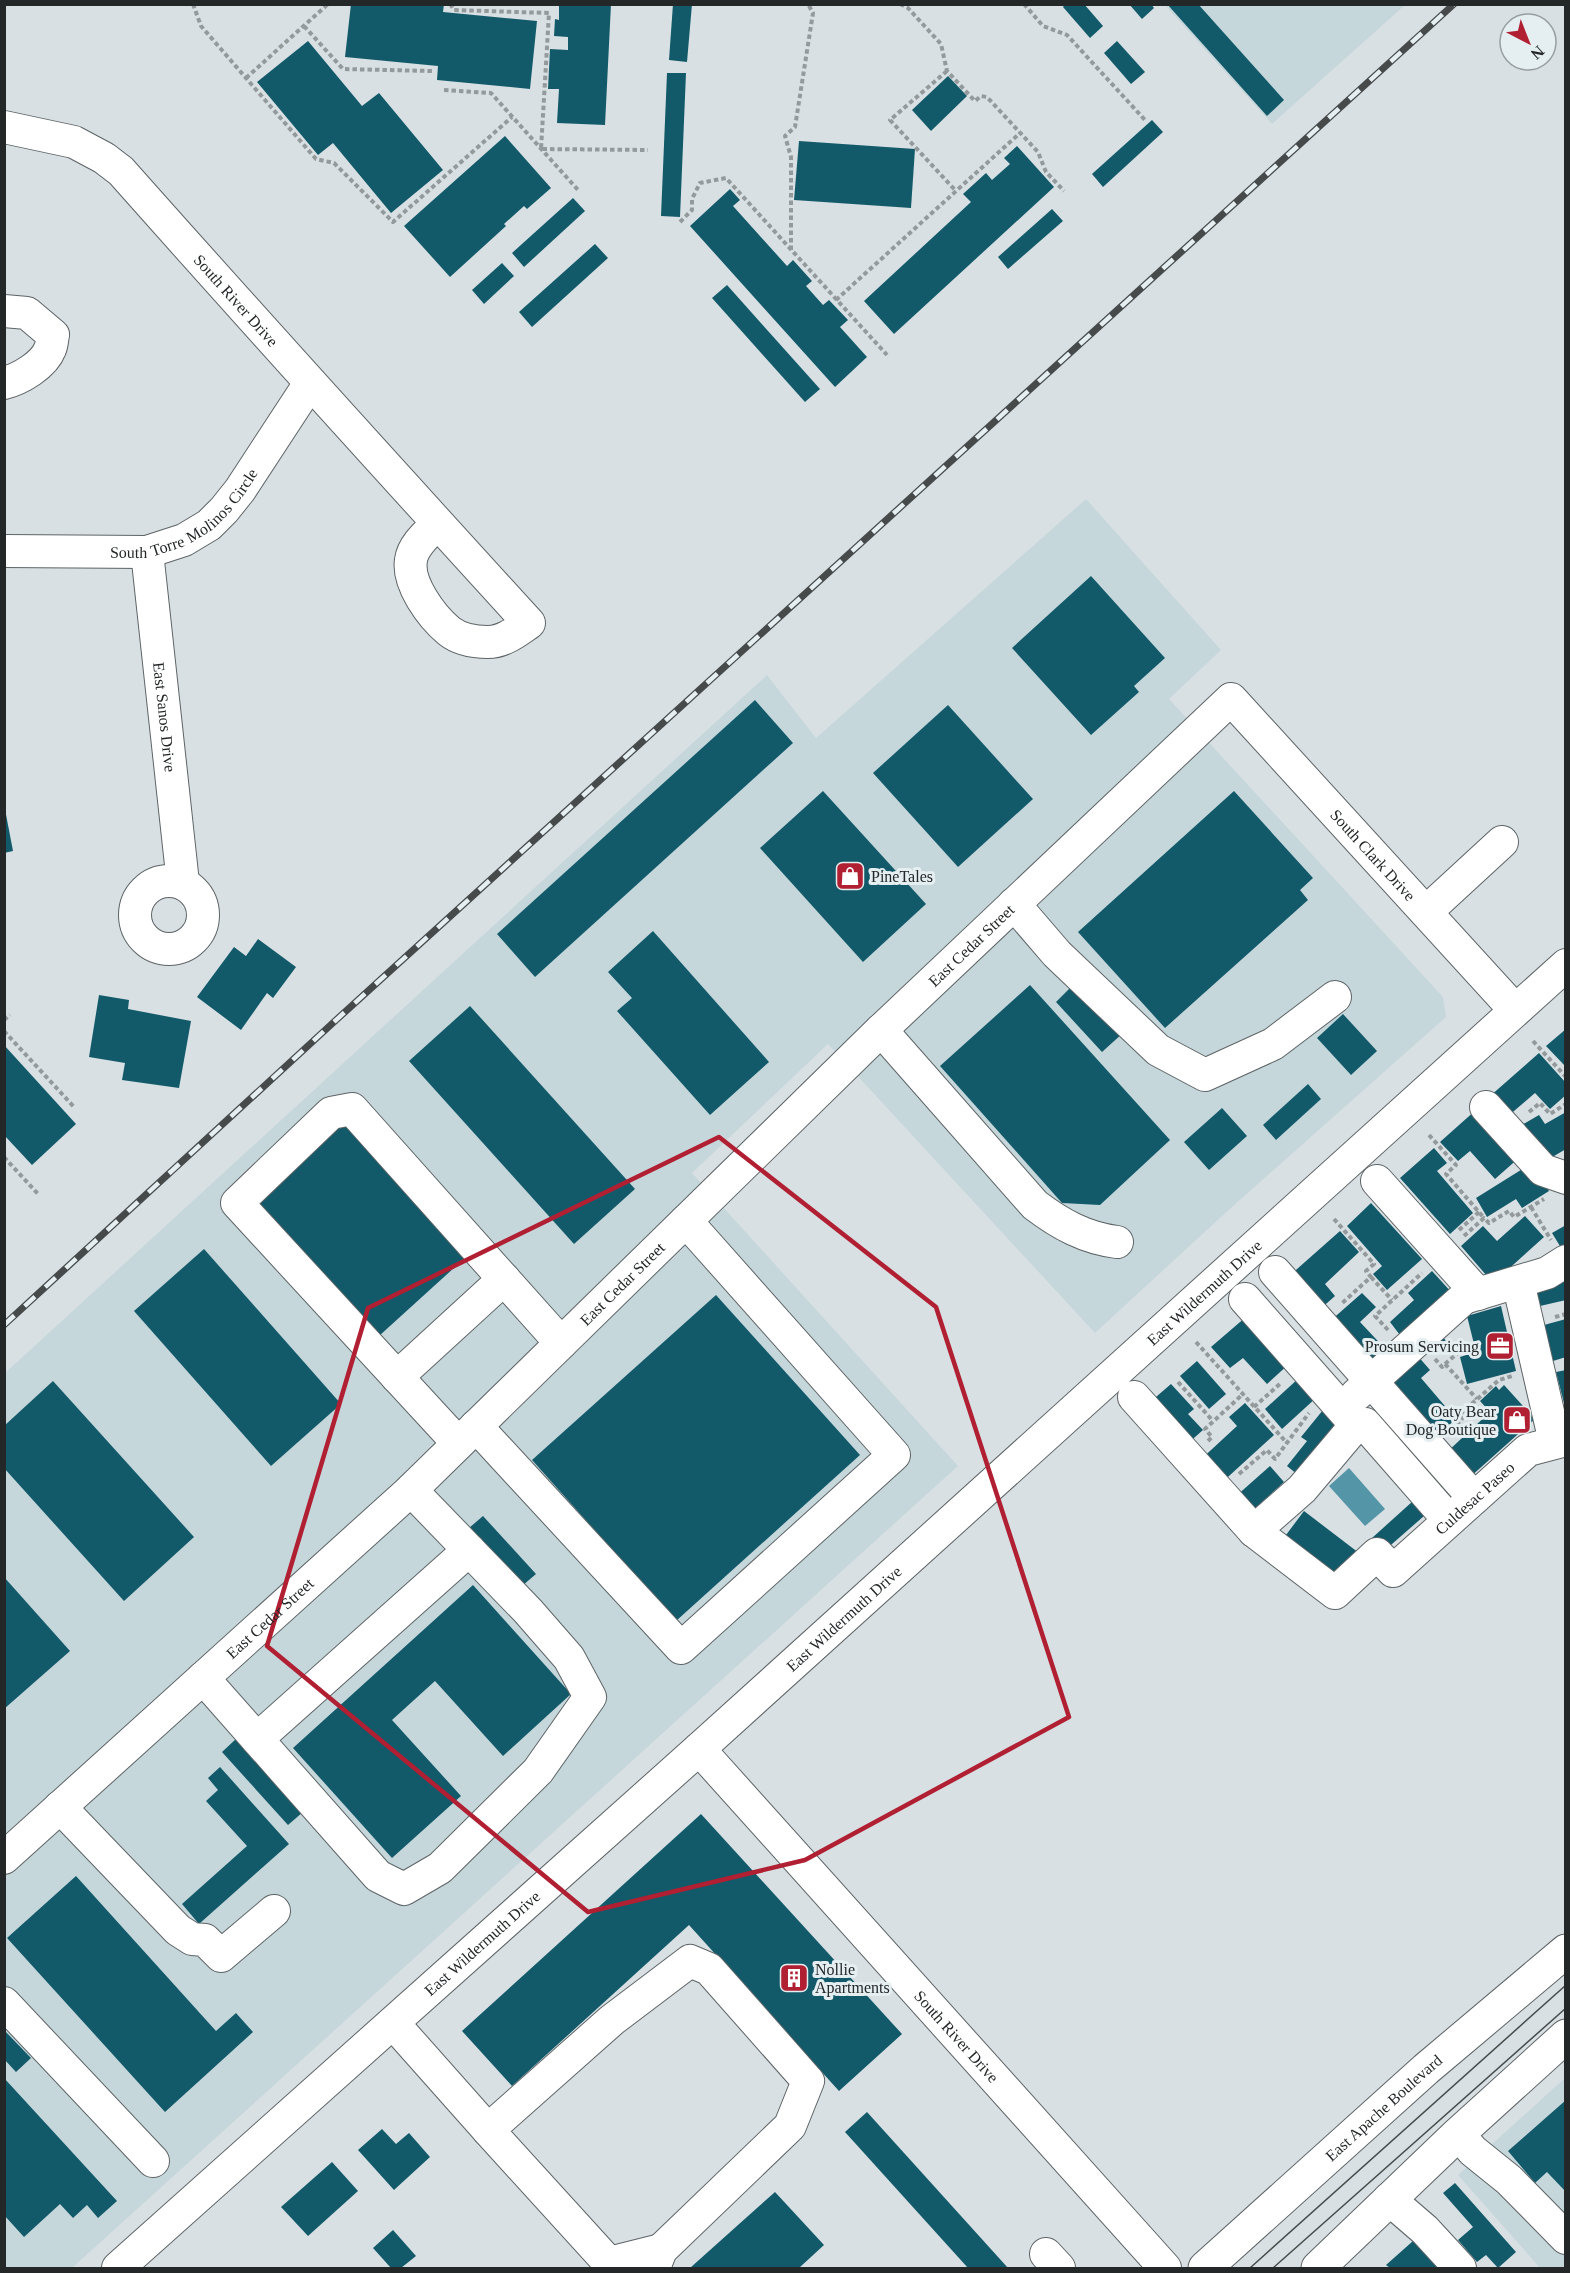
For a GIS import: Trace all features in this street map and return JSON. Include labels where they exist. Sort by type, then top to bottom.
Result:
[{"type":"main road","name":"East Apache Boulevard","points":[[1204,2268],[1426,2069],[1566,1951]]},
{"type":"main road","points":[[1318,2268],[1458,2134],[1566,2036]]},
{"type":"street","name":"South River Drive","points":[[4,127],[74,142],[104,158],[121,171],[438,524]]},
{"type":"street","points":[[4,311],[27,313],[53,335],[50,350],[41,361],[15,380],[4,383]]},
{"type":"street","name":"South Torre Molinos Circle","points":[[4,551],[147,552],[184,540],[209,525],[224,510],[240,490],[310,383]]},
{"type":"street","name":"East Sanos Drive","points":[[147,552],[183,883]]},
{"type":"street","name":"East Cedar Street","points":[[4,1858],[411,1490],[881,1030],[1231,699]]},
{"type":"street","name":"South Clark Drive","points":[[1231,699],[1515,1010]]},
{"type":"street","points":[[1426,912],[1502,842]]},
{"type":"street","points":[[1014,904],[1057,954],[1158,1050],[1205,1075],[1273,1044],[1335,997]]},
{"type":"street","name":"East Wildermuth Drive","points":[[118,2268],[699,1749],[1566,965]]},
{"type":"street","points":[[881,1030],[1035,1204],[1071,1229],[1095,1239],[1117,1242]]},
{"type":"street","points":[[1486,1107],[1543,1170],[1566,1179]]},
{"type":"street","points":[[561,1343],[352,1109],[331,1113],[237,1203],[397,1377],[467,1435],[681,1648],[894,1455],[686,1221]]},
{"type":"street","points":[[1377,1181],[1479,1294]]},
{"type":"street","points":[[1134,1397],[1254,1531],[1302,1489],[1371,1381],[1464,1298],[1547,1273],[1560,1253]]},
{"type":"street","points":[[1275,1272],[1474,1498]]},
{"type":"street","points":[[397,1377],[504,1279]]},
{"type":"street","points":[[1518,1282],[1538,1370],[1561,1441]]},
{"type":"street","points":[[1245,1299],[1348,1417],[1365,1424],[1449,1520]]},
{"type":"street","name":"Culdesac Paseo","points":[[1254,1531],[1335,1593],[1377,1554],[1393,1571],[1528,1450],[1561,1441]]},
{"type":"street","points":[[203,1678],[378,1876],[404,1889],[440,1868],[538,1771],[590,1697],[569,1658],[528,1611],[411,1490]]},
{"type":"street","points":[[257,1738],[469,1550]]},
{"type":"street","name":"South River Drive","points":[[699,1749],[1165,2268]]},
{"type":"street","points":[[60,1808],[178,1930],[192,1939],[205,1940],[221,1956],[274,1911]]},
{"type":"street","points":[[393,2023],[488,2130],[609,2263],[658,2259],[790,2126],[808,2081],[709,1969],[690,1962],[612,2020],[488,2130]]},
{"type":"street","points":[[4,2003],[153,2161]]},
{"type":"street","points":[[1458,2134],[1473,2151],[1509,2180],[1566,2238]]},
{"type":"street","points":[[1389,2199],[1425,2230],[1460,2268]]},
{"type":"path","points":[[192,4],[201,26],[316,159],[334,163],[393,222],[512,117]]},
{"type":"path","points":[[246,78],[328,4]]},
{"type":"path","points":[[450,4],[454,10],[549,14],[541,149]]},
{"type":"path","points":[[791,250],[791,157],[785,136],[795,127],[813,13],[808,4]]},
{"type":"path","points":[[900,4],[908,8],[941,44],[947,71],[975,101],[981,96],[987,97],[1038,152],[1046,172],[1064,191]]},
{"type":"path","points":[[1024,4],[1043,26],[1067,35],[1144,120]]},
{"type":"path","points":[[304,26],[343,69],[433,71]]},
{"type":"path","points":[[947,71],[890,120],[956,191]]},
{"type":"path","points":[[444,90],[491,93],[578,190]]},
{"type":"path","points":[[836,300],[1020,133]]},
{"type":"path","points":[[541,149],[648,150]]},
{"type":"path","points":[[680,222],[692,210],[692,199],[700,183],[726,178],[886,355]]},
{"type":"path","points":[[4,1020],[10,1014]]},
{"type":"path","points":[[4,1031],[74,1107]]},
{"type":"path","points":[[1533,1041],[1566,1077]]},
{"type":"path","points":[[1508,1131],[1540,1103],[1550,1114],[1566,1104]]},
{"type":"path","points":[[1429,1135],[1456,1165],[1446,1174],[1484,1218]]},
{"type":"path","points":[[4,1157],[38,1194]]},
{"type":"path","points":[[4,1168],[10,1163]]},
{"type":"path","points":[[1531,1207],[1560,1253]]},
{"type":"path","points":[[1459,1230],[1479,1212]]},
{"type":"path","points":[[1334,1219],[1374,1264],[1366,1271],[1392,1300]]},
{"type":"path","points":[[1333,1311],[1371,1276]]},
{"type":"path","points":[[1550,1318],[1566,1314]]},
{"type":"path","points":[[1417,1340],[1442,1367],[1460,1351],[1450,1335]]},
{"type":"path","points":[[1196,1342],[1287,1443]]},
{"type":"path","points":[[1254,1407],[1302,1364]]},
{"type":"path","points":[[1445,1364],[1477,1399]]},
{"type":"path","points":[[1430,1449],[1462,1419],[1459,1415],[1498,1380],[1538,1370]]},
{"type":"path","points":[[1178,1382],[1213,1421]]},
{"type":"path","points":[[1206,1443],[1212,1437],[1205,1429],[1242,1394]]},
{"type":"path","points":[[1235,1479],[1267,1450],[1275,1459],[1310,1412]]},
{"type":"highlighted area","points":[[719,1137],[936,1307],[1069,1717],[805,1860],[588,1912],[267,1646],[368,1308]]},
{"type":"shaded area","points":[[1165,5],[1405,5],[1272,124]]},
{"type":"shaded area","points":[[1086,499],[1221,650],[1169,699],[1443,997],[1446,1017],[1233,1206],[1095,1333],[828,1044],[692,1173],[958,1466],[72,2268],[5,2268],[5,1373],[767,675],[816,738]]},
{"type":"shaded area","points":[[1565,2078],[1565,2268],[1540,2268],[1458,2175]]},
{"type":"water","points":[[1349,1468],[1385,1509],[1365,1526],[1329,1486]]},
{"type":"building","points":[[351,4],[444,4],[443,12],[537,21],[530,89],[437,80],[438,66],[345,57]]},
{"type":"building","points":[[559,4],[611,4],[605,125],[557,123],[559,89],[548,89],[550,49],[568,50],[568,37],[554,36],[555,19],[559,20]]},
{"type":"building","points":[[673,4],[692,4],[687,62],[669,60]]},
{"type":"building","points":[[1065,4],[1084,4],[1103,26],[1090,38],[1063,7]]},
{"type":"building","points":[[1129,4],[1151,4],[1154,8],[1142,19]]},
{"type":"building","points":[[1167,4],[1198,4],[1284,100],[1267,116]]},
{"type":"building","points":[[308,41],[362,106],[379,93],[443,170],[391,213],[333,143],[318,155],[257,82]]},
{"type":"building","points":[[1117,41],[1145,72],[1131,84],[1104,53]]},
{"type":"building","points":[[667,73],[686,73],[680,217],[661,216]]},
{"type":"building","points":[[948,76],[967,96],[931,131],[912,110]]},
{"type":"building","points":[[1152,120],[1163,132],[1103,187],[1092,174]]},
{"type":"building","points":[[505,136],[551,188],[527,209],[524,206],[504,224],[506,226],[450,277],[404,226]]},
{"type":"building","points":[[799,141],[915,149],[911,208],[794,200]]},
{"type":"building","points":[[1017,146],[1054,187],[894,334],[864,301],[971,202],[963,194],[986,173],[992,180],[1010,164],[1004,158]]},
{"type":"building","points":[[730,189],[740,200],[733,206],[787,266],[793,260],[812,281],[806,286],[823,305],[829,300],[848,320],[840,327],[867,357],[835,387],[690,226]]},
{"type":"building","points":[[573,198],[585,211],[524,267],[512,253]]},
{"type":"building","points":[[1052,209],[1063,221],[1008,269],[998,257]]},
{"type":"building","points":[[595,244],[608,258],[532,327],[519,312]]},
{"type":"building","points":[[502,263],[514,276],[484,304],[472,290]]},
{"type":"building","points":[[727,285],[820,389],[805,402],[712,298]]},
{"type":"building","points":[[1091,576],[1165,658],[1134,686],[1139,692],[1091,735],[1012,648]]},
{"type":"building","points":[[755,700],[793,743],[535,977],[497,934]]},
{"type":"building","points":[[948,705],[1033,799],[958,867],[873,773]]},
{"type":"building","points":[[823,791],[926,904],[863,962],[760,848]]},
{"type":"building","points":[[1234,791],[1313,878],[1300,890],[1308,900],[1165,1028],[1078,932]]},
{"type":"building","points":[[4,804],[13,851],[4,853]]},
{"type":"building","points":[[653,931],[769,1062],[710,1115],[617,1011],[632,998],[608,972]]},
{"type":"building","points":[[258,939],[296,967],[273,998],[267,993],[241,1030],[197,997],[234,947],[246,956]]},
{"type":"building","points":[[1076,982],[1123,1033],[1102,1052],[1056,1002]]},
{"type":"building","points":[[1030,985],[1170,1140],[1100,1205],[1062,1203],[940,1066]]},
{"type":"building","points":[[99,995],[129,1000],[128,1009],[191,1021],[179,1088],[122,1080],[125,1063],[89,1057]]},
{"type":"building","points":[[470,1006],[635,1189],[574,1244],[409,1061]]},
{"type":"building","points":[[1343,1014],[1377,1051],[1351,1075],[1317,1038]]},
{"type":"building","points":[[1566,1029],[1566,1067],[1546,1046]]},
{"type":"building","points":[[4,1045],[76,1124],[32,1165],[4,1135]]},
{"type":"building","points":[[1539,1053],[1566,1083],[1566,1095],[1550,1109],[1535,1093],[1507,1117],[1489,1097]]},
{"type":"building","points":[[1308,1084],[1321,1099],[1276,1140],[1263,1125]]},
{"type":"building","points":[[1222,1108],[1247,1136],[1209,1170],[1184,1142]]},
{"type":"building","points":[[1477,1109],[1521,1156],[1495,1179],[1470,1151],[1458,1161],[1440,1142]]},
{"type":"building","points":[[1566,1112],[1566,1149],[1542,1163],[1520,1126],[1539,1115],[1545,1124]]},
{"type":"building","points":[[343,1121],[466,1257],[379,1336],[256,1201]]},
{"type":"building","points":[[1434,1148],[1447,1163],[1437,1171],[1473,1213],[1450,1234],[1400,1178]]},
{"type":"building","points":[[1532,1163],[1549,1191],[1522,1208],[1516,1199],[1487,1217],[1476,1198]]},
{"type":"building","points":[[1371,1203],[1422,1259],[1387,1290],[1373,1274],[1382,1266],[1347,1226]]},
{"type":"building","points":[[1525,1216],[1544,1237],[1493,1283],[1461,1246],[1483,1226],[1497,1241]]},
{"type":"building","points":[[1566,1225],[1566,1249],[1563,1251],[1552,1233]]},
{"type":"building","points":[[1340,1231],[1359,1252],[1325,1284],[1335,1296],[1318,1311],[1288,1277]]},
{"type":"building","points":[[204,1249],[341,1404],[271,1466],[134,1311]]},
{"type":"building","points":[[1432,1271],[1453,1294],[1403,1339],[1390,1322],[1414,1300],[1408,1293]]},
{"type":"building","points":[[1566,1278],[1566,1300],[1540,1306],[1535,1285]]},
{"type":"building","points":[[1362,1293],[1376,1307],[1360,1322],[1390,1354],[1373,1370],[1329,1322]]},
{"type":"building","points":[[716,1295],[860,1455],[676,1621],[532,1460]]},
{"type":"building","points":[[1501,1306],[1516,1371],[1467,1384],[1460,1357],[1476,1352],[1467,1316]]},
{"type":"building","points":[[1247,1316],[1290,1363],[1267,1384],[1243,1358],[1230,1368],[1211,1347]]},
{"type":"building","points":[[1566,1319],[1566,1357],[1553,1361],[1544,1325]]},
{"type":"building","points":[[1441,1335],[1448,1343],[1436,1353],[1430,1346]]},
{"type":"building","points":[[1416,1354],[1430,1370],[1421,1378],[1456,1419],[1432,1440],[1383,1384]]},
{"type":"building","points":[[1197,1361],[1226,1394],[1209,1409],[1180,1376]]},
{"type":"building","points":[[1566,1370],[1566,1407],[1565,1407],[1556,1372]]},
{"type":"building","points":[[1299,1378],[1317,1397],[1282,1429],[1265,1409]]},
{"type":"building","points":[[53,1381],[194,1537],[124,1601],[4,1468],[4,1426]]},
{"type":"building","points":[[1171,1384],[1194,1409],[1188,1414],[1203,1430],[1186,1445],[1149,1403]]},
{"type":"building","points":[[1504,1385],[1535,1419],[1469,1478],[1447,1452],[1490,1412],[1480,1401],[1496,1386],[1499,1390]]},
{"type":"building","points":[[1245,1403],[1274,1435],[1218,1486],[1197,1463],[1237,1426],[1229,1417]]},
{"type":"building","points":[[1323,1410],[1346,1427],[1303,1479],[1287,1466],[1307,1441],[1301,1437]]},
{"type":"building","points":[[1270,1466],[1284,1482],[1250,1513],[1235,1497]]},
{"type":"building","points":[[1413,1501],[1424,1516],[1384,1551],[1372,1538]]},
{"type":"building","points":[[1304,1511],[1359,1553],[1338,1580],[1283,1539]]},
{"type":"building","points":[[483,1516],[536,1574],[522,1586],[469,1528]]},
{"type":"building","points":[[4,1577],[70,1651],[4,1709]]},
{"type":"building","points":[[473,1585],[571,1694],[503,1756],[435,1681],[392,1720],[461,1796],[392,1858],[293,1748]]},
{"type":"building","points":[[237,1738],[303,1812],[288,1825],[222,1752]]},
{"type":"building","points":[[220,1767],[289,1844],[199,1924],[182,1904],[247,1846],[206,1801],[218,1790],[208,1778]]},
{"type":"building","name":"Nollie Apartments","points":[[701,1814],[902,2034],[839,2091],[689,1925],[512,2086],[462,2031]]},
{"type":"building","points":[[76,1876],[216,2031],[236,2013],[253,2032],[165,2112],[7,1938]]},
{"type":"building","points":[[4,2030],[31,2058],[16,2072],[4,2059]]},
{"type":"building","points":[[4,2078],[117,2201],[98,2218],[87,2205],[73,2218],[60,2204],[24,2237],[4,2215]]},
{"type":"building","points":[[1566,2100],[1566,2192],[1547,2172],[1535,2183],[1508,2151]]},
{"type":"building","points":[[867,2112],[1008,2268],[968,2268],[845,2132]]},
{"type":"building","points":[[382,2129],[396,2144],[409,2133],[430,2157],[394,2190],[358,2150]]},
{"type":"building","points":[[332,2162],[358,2191],[308,2236],[281,2207]]},
{"type":"building","points":[[1455,2183],[1516,2252],[1498,2268],[1486,2255],[1477,2262],[1458,2240],[1473,2227],[1443,2193]]},
{"type":"building","points":[[775,2192],[824,2245],[799,2268],[690,2268]]},
{"type":"building","points":[[393,2230],[416,2256],[401,2268],[391,2268],[373,2248]]},
{"type":"building","points":[[1413,2241],[1438,2268],[1390,2268],[1386,2265]]},
{"type":"tram line","points":[[1250,2268],[1566,1985]]},
{"type":"tram line","points":[[1273,2268],[1566,2008]]},
{"type":"railway","points":[[4,1325],[335,1021],[1454,4]]},
{"type":"place","name":"PineTales","points":[[850,876]]},
{"type":"place","name":"Prosum Servicing","points":[[1500,1346]]},
{"type":"place","name":"Oaty Bear Dog Boutique","points":[[1517,1420]]},
{"type":"place","name":"Nollie Apartments","points":[[794,1978]]}]
